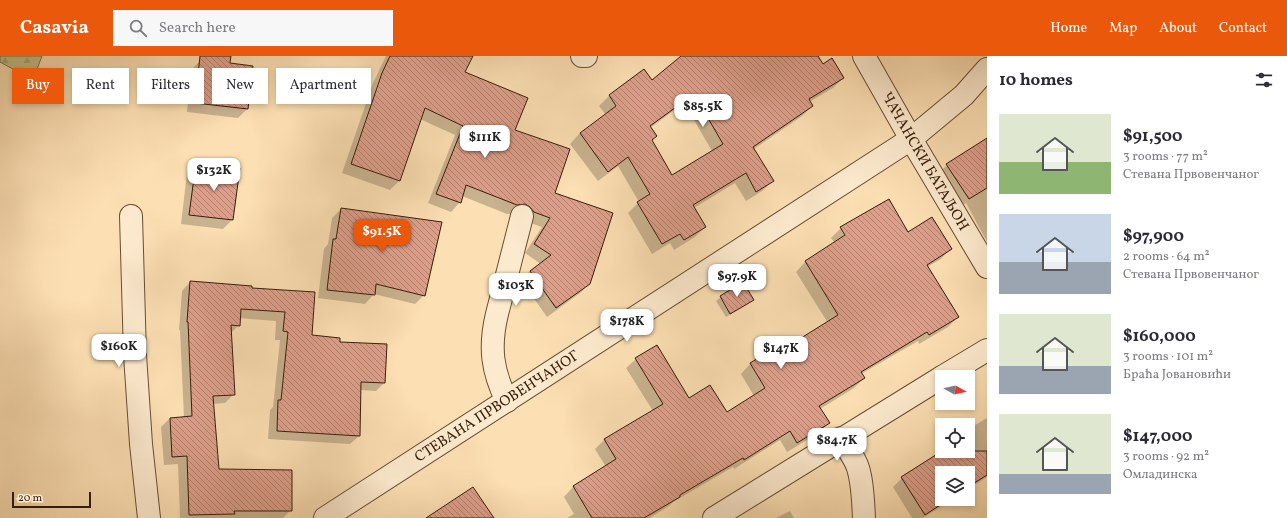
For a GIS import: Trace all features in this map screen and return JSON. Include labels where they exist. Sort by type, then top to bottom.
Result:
[{"type":"street","name":"ЧАЧАНСКИ БАТАЉОН","points":[[864,56],[987,267]]},
{"type":"street","name":"СТЕВАНА ПРВОВЕНЧАНОГ","points":[[325,518],[911,139],[964,95],[987,69]]},
{"type":"street","points":[[131,216],[135,355],[141,444],[149,518]]},
{"type":"street","points":[[507,401],[500,388],[496,374],[493,360],[492,337],[522,216]]},
{"type":"street","points":[[954,370],[987,350]]},
{"type":"street","points":[[714,518],[935,381]]},
{"type":"street","points":[[841,438],[858,468],[862,488],[864,518]]},
{"type":"green space","points":[[0,56],[42,56],[38,68],[12,69],[0,62]]},
{"type":"building","points":[[200,56],[231,56],[230,63],[253,66],[253,68],[212,68],[212,104],[249,104],[248,109],[204,104],[204,68],[199,68]]},
{"type":"building","points":[[390,56],[473,56],[465,72],[528,98],[515,130],[570,149],[555,193],[613,213],[590,284],[556,308],[530,271],[551,255],[534,244],[550,218],[534,212],[525,204],[517,205],[466,185],[461,203],[436,194],[463,126],[425,108],[400,181],[351,164],[382,73]]},
{"type":"building","points":[[681,56],[818,56],[823,64],[832,58],[844,78],[809,99],[813,106],[753,147],[774,181],[756,192],[746,173],[693,205],[706,227],[684,240],[680,234],[662,244],[637,202],[650,194],[628,157],[608,172],[580,133],[616,106],[609,95],[644,69],[652,80]],"holes":[[[694,94],[723,144],[672,175],[652,140],[657,136],[650,126]]]},
{"type":"building","points":[[987,138],[987,188],[969,199],[946,164]]},
{"type":"building","points":[[196,163],[240,168],[233,220],[189,215]]},
{"type":"building","points":[[889,199],[908,232],[932,217],[952,249],[927,265],[959,317],[929,335],[927,332],[861,372],[865,378],[819,406],[830,423],[797,443],[790,431],[744,460],[743,458],[644,518],[592,518],[573,486],[616,459],[604,439],[663,404],[635,358],[657,345],[689,398],[710,385],[727,412],[765,388],[750,363],[782,344],[785,348],[838,315],[805,261],[845,235],[840,227]]},
{"type":"building","points":[[341,208],[442,222],[425,296],[376,284],[375,295],[327,290],[333,239],[336,239]]},
{"type":"building","points":[[190,281],[252,286],[252,288],[315,292],[312,335],[340,338],[340,342],[387,344],[385,383],[361,382],[360,436],[277,431],[278,400],[281,400],[288,332],[283,331],[285,312],[241,309],[240,326],[231,325],[235,395],[213,396],[219,469],[292,470],[292,511],[234,511],[235,514],[189,515],[187,456],[172,457],[170,418],[192,416],[187,322]]},
{"type":"building","points":[[743,282],[754,300],[730,314],[720,296]]},
{"type":"building","points":[[975,451],[987,451],[987,475],[975,483],[975,466],[935,466],[935,506],[938,506],[925,515],[901,477],[935,455],[935,458],[975,458]]},
{"type":"building","points":[[473,487],[494,518],[426,518]]}]
